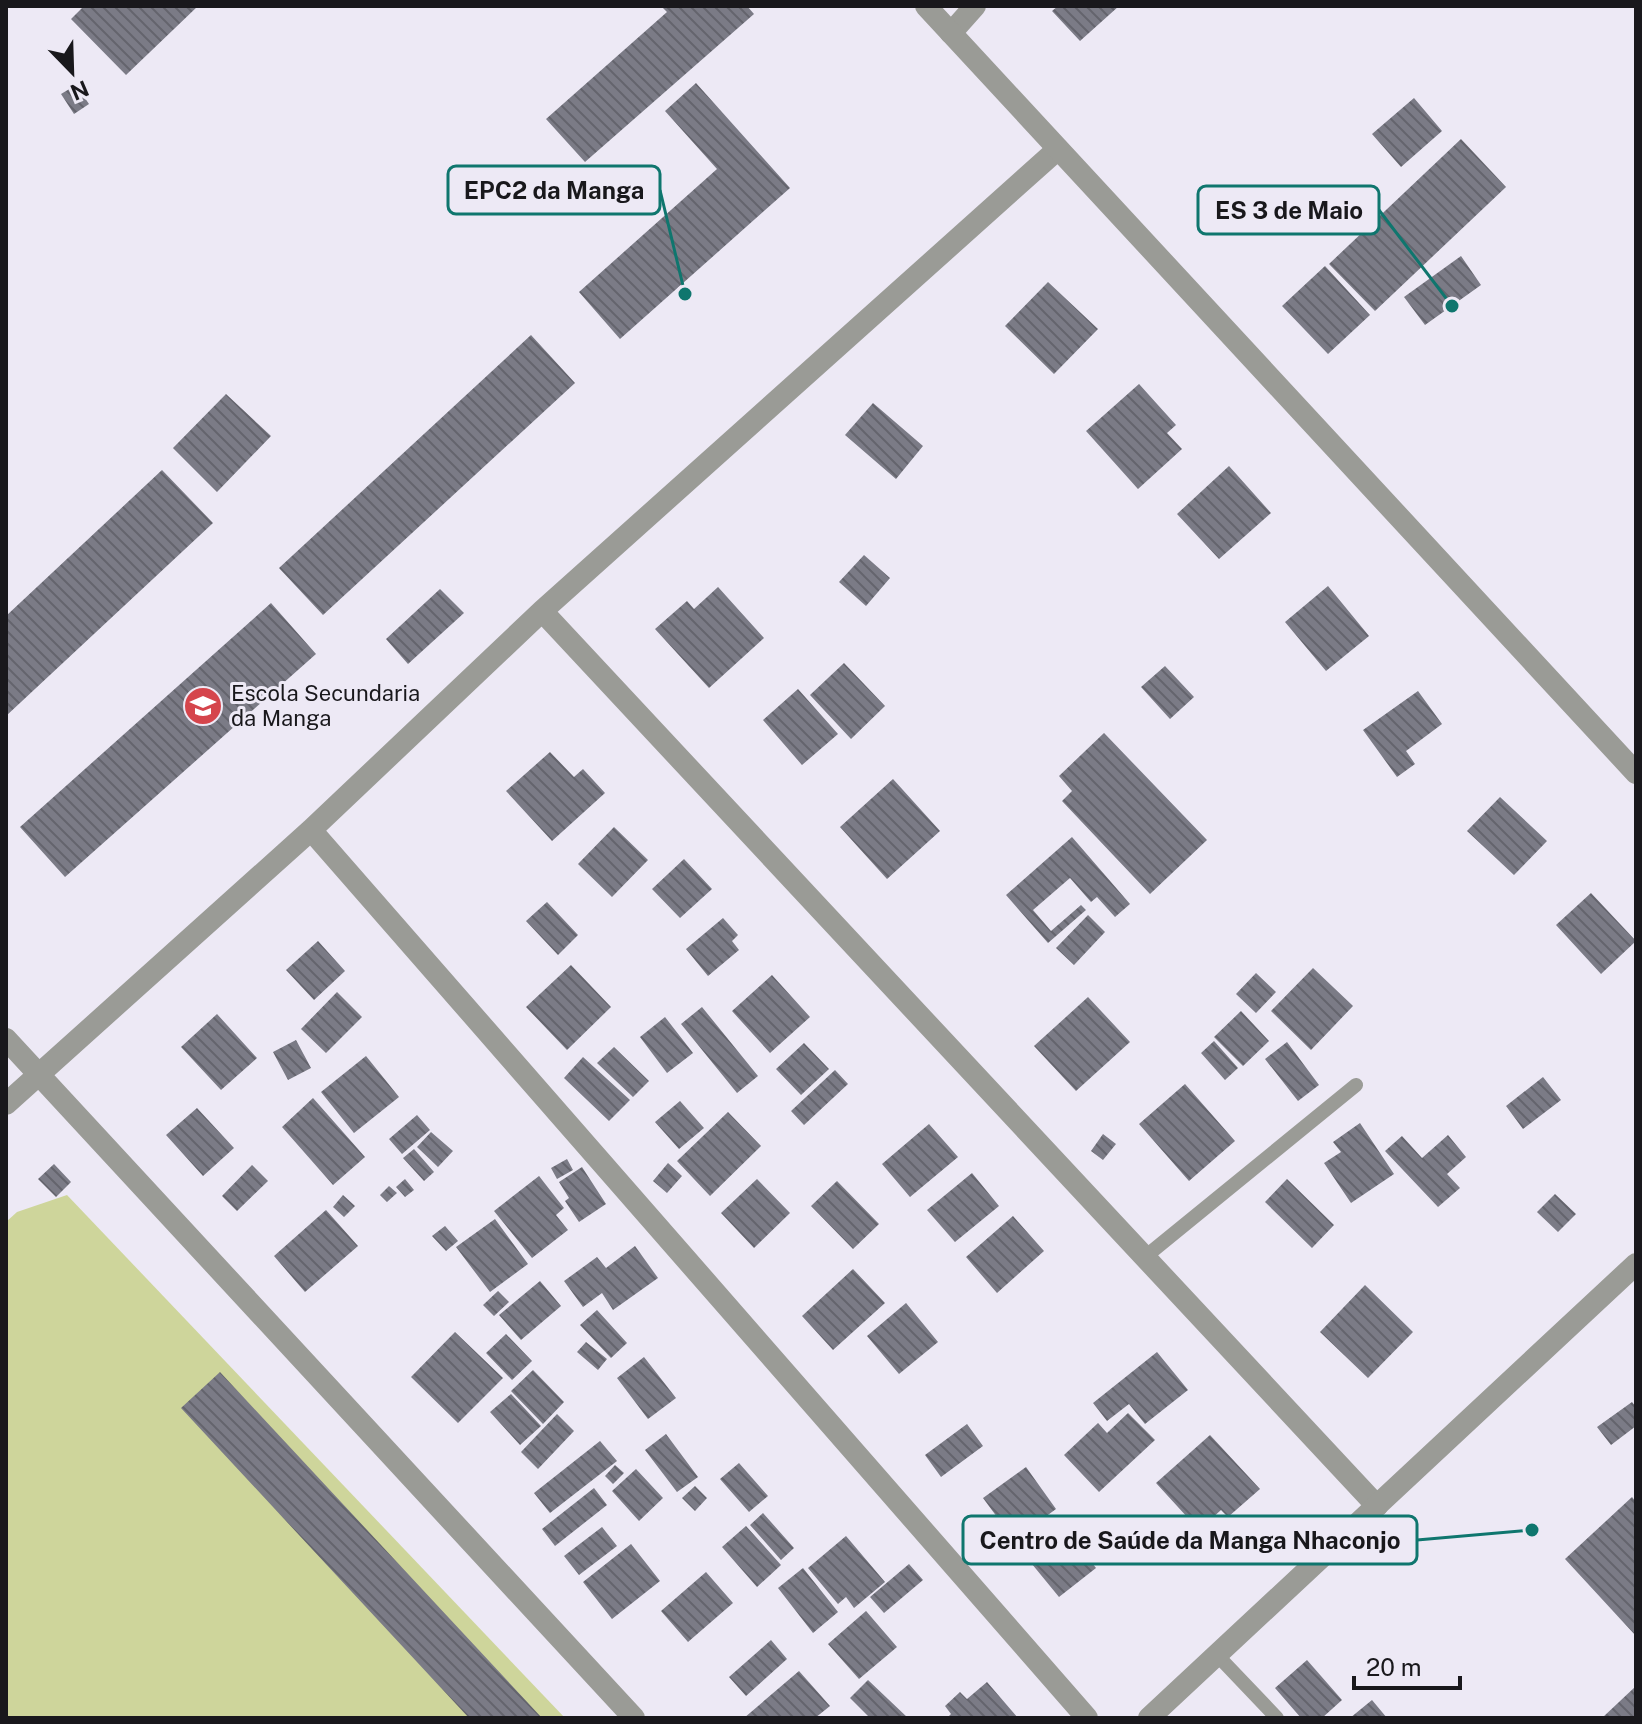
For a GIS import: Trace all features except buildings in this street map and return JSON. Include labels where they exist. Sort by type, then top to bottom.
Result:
[{"type":"street","points":[[926,6],[1636,773]]},
{"type":"street","points":[[951,33],[975,6]]},
{"type":"street","points":[[6,1104],[311,830],[542,611],[1058,149]]},
{"type":"street","points":[[542,611],[1377,1506]]},
{"type":"street","points":[[311,830],[1087,1718]]},
{"type":"street","points":[[6,1039],[634,1718]]},
{"type":"street","points":[[1149,1718],[1636,1264]]},
{"type":"lane","points":[[1145,1257],[1356,1085]]},
{"type":"lane","points":[[1217,1655],[1277,1718]]},
{"type":"green space","points":[[67,1195],[565,1718],[6,1718],[6,1222],[17,1212]]},
{"type":"place","name":"EPC2 da Manga","points":[[685,294]]},
{"type":"place","name":"ES 3 de Maio","points":[[1452,306]]},
{"type":"place","name":"Escola Secundaria da Manga","points":[[203,706]]},
{"type":"place","name":"Centro de Saúde da Manga Nhaconjo","points":[[1532,1530]]}]
